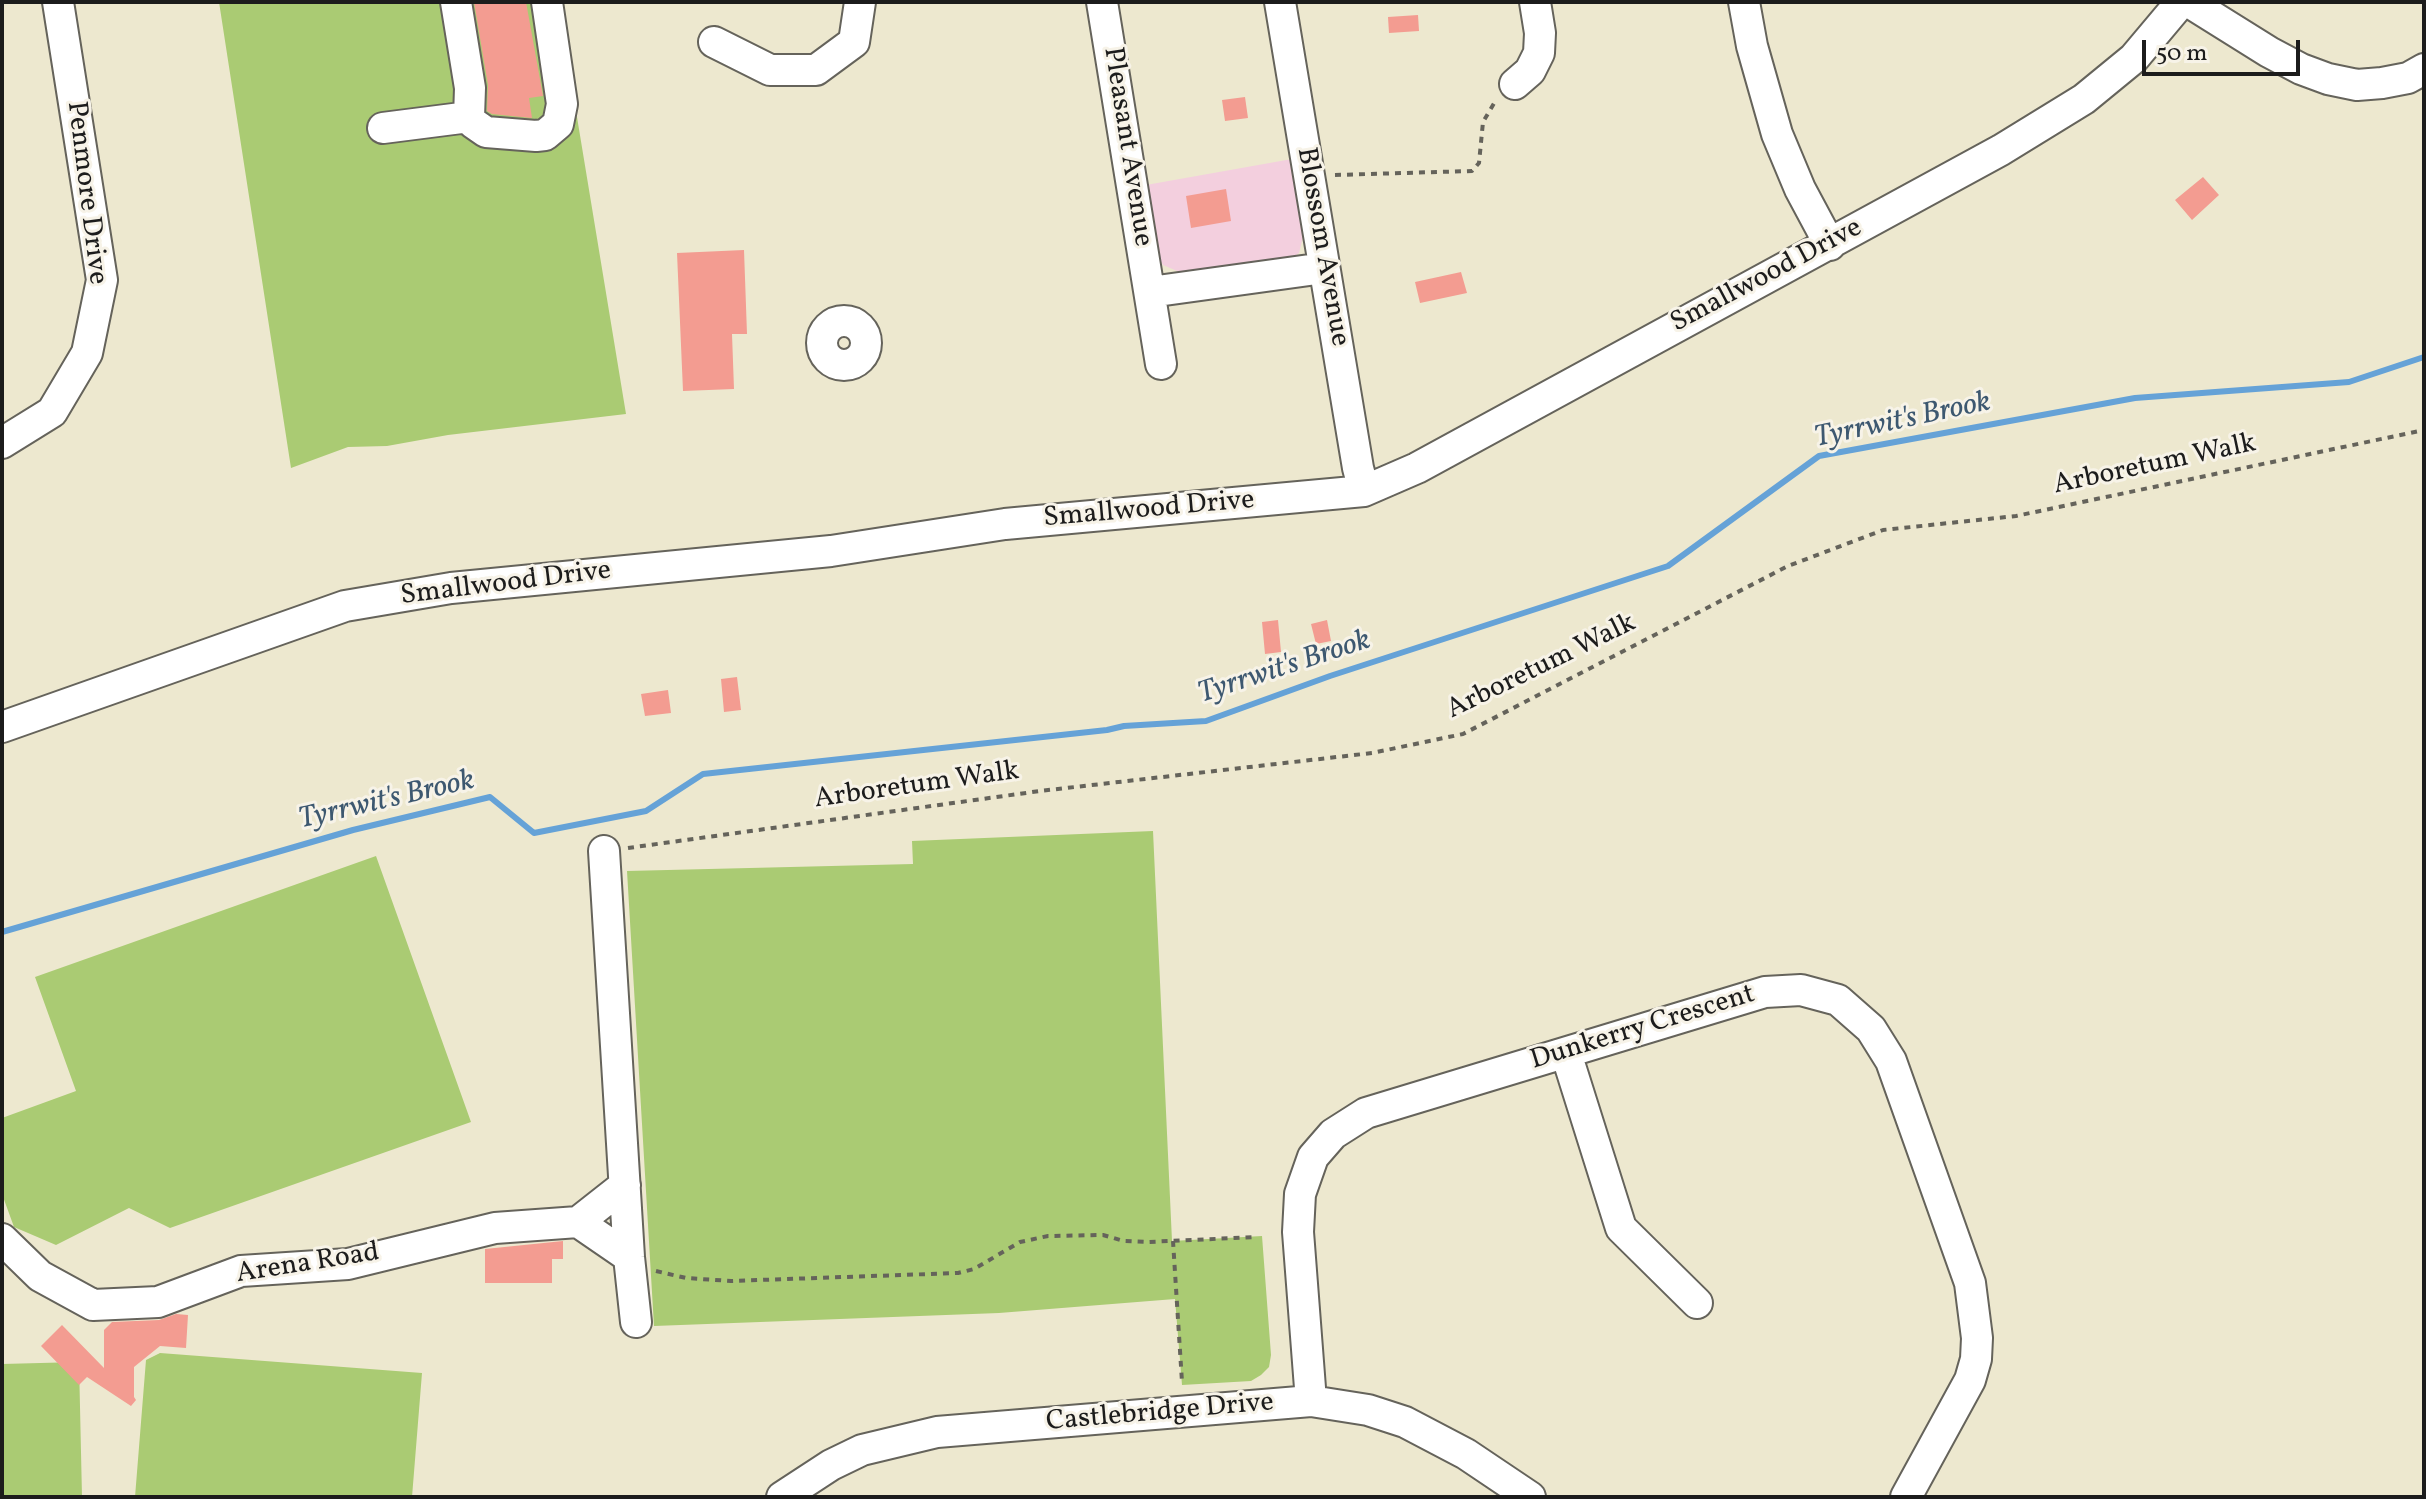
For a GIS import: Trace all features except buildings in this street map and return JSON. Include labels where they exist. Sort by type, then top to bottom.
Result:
[{"type":"street","name":"Penmore Drive","points":[[2,443],[52,412],[87,353],[102,280],[58,2]]},
{"type":"street","points":[[456,2],[470,88],[469,117],[486,132],[536,136],[545,135],[558,124],[561,90],[547,2]]},
{"type":"street","points":[[714,42],[770,70],[816,70],[854,42],[860,2]]},
{"type":"street","name":"Pleasant Avenue","points":[[1102,2],[1161,364]]},
{"type":"street","name":"Blossom Avenue","points":[[1280,2],[1364,491]]},
{"type":"street","points":[[1515,84],[1530,71],[1539,53],[1540,33],[1535,2]]},
{"type":"street","points":[[1744,2],[1752,46],[1777,134],[1800,189],[1830,245]]},
{"type":"street","name":"Smallwood Drive","points":[[2,727],[345,606],[451,588],[831,551],[1005,524],[1364,491],[1417,468],[2001,150],[2084,99],[2134,58],[2181,2]]},
{"type":"street","points":[[2189,2],[2280,58],[2328,79],[2357,85],[2382,83],[2408,78],[2424,69]]},
{"type":"street","points":[[383,128],[469,117]]},
{"type":"street","points":[[1150,292],[1324,268]]},
{"type":"street","points":[[604,851],[629,1257],[636,1322]]},
{"type":"street","name":"Dunkerry Crescent","points":[[1311,1401],[1298,1232],[1300,1194],[1313,1157],[1333,1134],[1366,1113],[1765,992],[1801,990],[1838,1000],[1871,1029],[1891,1061],[1970,1283],[1975,1310],[1976,1359],[1970,1380],[1906,1497]]},
{"type":"street","points":[[1566,1053],[1621,1228],[1697,1303]]},
{"type":"street","points":[[625,1185],[578,1222],[629,1257]]},
{"type":"street","name":"Arena Road","points":[[2,1239],[40,1276],[93,1305],[158,1302],[241,1271],[348,1264],[495,1228],[578,1222]]},
{"type":"street","name":"Castlebridge Drive","points":[[782,1497],[831,1465],[862,1450],[937,1432],[1311,1401],[1368,1410],[1405,1422],[1466,1454],[1530,1497]]},
{"type":"path","points":[[1309,176],[1472,171],[1479,163],[1483,122],[1487,112],[1502,92],[1515,84]]},
{"type":"path","name":"Arboretum Walk","points":[[604,851],[1040,791],[1372,753],[1463,734],[1788,566],[1883,530],[2016,516],[2424,430]]},
{"type":"path","points":[[629,1257],[651,1270],[686,1278],[784,1280],[958,1273],[974,1269],[1020,1242],[1048,1236],[1103,1235],[1124,1241],[1256,1237]]},
{"type":"path","points":[[1173,1241],[1182,1382]]},
{"type":"shaded area","points":[[1292,159],[1304,233],[1299,253],[1293,257],[1182,273],[1163,265],[1159,259],[1146,185]]},
{"type":"green space","points":[[219,2],[558,2],[626,414],[448,435],[387,446],[348,447],[291,468]]},
{"type":"green space","points":[[1153,831],[1172,1241],[1262,1236],[1271,1355],[1269,1367],[1261,1375],[1251,1381],[1182,1385],[1175,1299],[999,1313],[654,1326],[627,871],[913,864],[912,841]]},
{"type":"green space","points":[[376,856],[471,1122],[170,1228],[129,1208],[56,1245],[14,1227],[2,1194],[2,1118],[76,1091],[35,977]]},
{"type":"green space","points":[[160,1353],[422,1373],[412,1497],[135,1497],[146,1360]]},
{"type":"green space","points":[[79,1362],[82,1497],[2,1497],[2,1364]]},
{"type":"waterway","name":"Tyrrwit's Brook","points":[[2,932],[353,830],[490,797],[534,833],[646,811],[703,774],[1124,726],[1206,721],[1330,676],[1668,566],[1819,456],[2135,398],[2349,382],[2424,357]]}]
